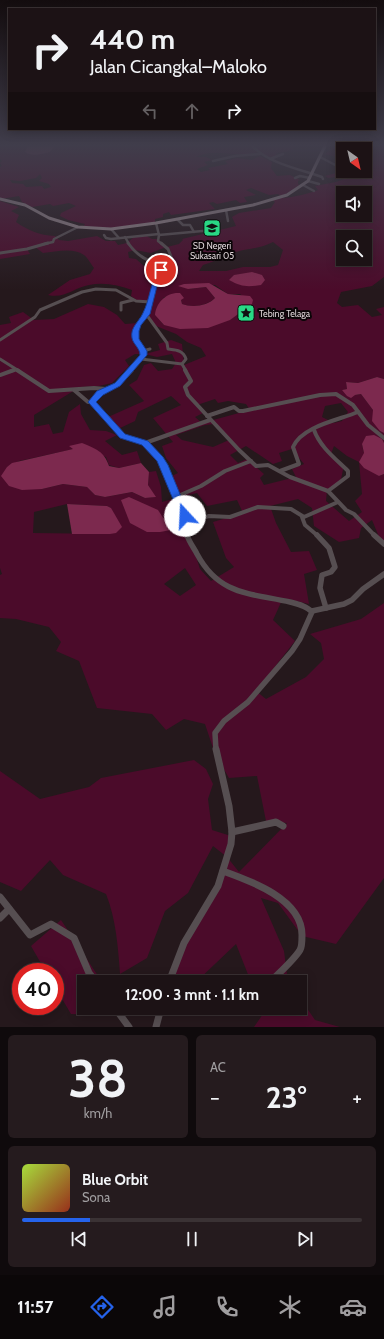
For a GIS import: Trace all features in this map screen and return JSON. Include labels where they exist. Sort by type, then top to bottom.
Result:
[{"type":"main road","points":[[0,199],[25,205],[49,218],[78,227],[111,229],[156,223],[226,210],[273,199],[287,194]]},
{"type":"street","points":[[226,210],[228,221]]},
{"type":"street","points":[[177,219],[183,225],[190,225],[194,232]]},
{"type":"street","points":[[92,402],[96,396],[106,389],[117,385],[144,355],[136,339],[138,324],[146,314],[155,282],[165,265],[172,259],[168,249],[158,241],[159,235],[156,223]]},
{"type":"street","points":[[0,253],[27,249],[53,242],[54,239],[78,227]]},
{"type":"street","points":[[111,229],[119,238]]},
{"type":"street","points":[[104,235],[108,238],[119,238],[213,230]]},
{"type":"street","points":[[125,237],[127,243],[143,259],[151,263],[165,265]]},
{"type":"street","points":[[0,340],[32,319],[40,310],[88,290],[116,290],[133,300]]},
{"type":"street","points":[[121,310],[121,303],[133,300],[150,302]]},
{"type":"street","points":[[146,314],[167,343],[168,348],[173,351],[179,350],[185,356],[186,359],[182,364]]},
{"type":"street","points":[[143,351],[150,349]]},
{"type":"street","points":[[0,359],[45,390],[106,389]]},
{"type":"street","points":[[141,360],[182,364]]},
{"type":"street","points":[[182,364],[191,381],[185,387],[188,395],[208,418],[216,424],[256,466],[268,465],[290,477],[328,491],[346,510],[354,514],[363,525],[384,544]]},
{"type":"street","points":[[0,375],[16,370]]},
{"type":"street","points":[[74,390],[88,402],[92,402],[122,436],[145,443],[164,465],[178,496],[186,522],[185,528],[188,538],[203,566],[222,584],[246,593],[301,605],[312,611],[335,607],[352,600],[384,574]]},
{"type":"street","points":[[145,443],[196,426],[208,418],[234,407],[239,411],[242,411],[320,395],[336,394],[353,405],[368,425],[384,438]]},
{"type":"street","points":[[280,471],[299,464],[293,447],[296,439],[327,422],[344,416],[352,416],[358,412]]},
{"type":"street","points":[[314,430],[316,436],[324,447],[348,472],[348,476],[328,491]]},
{"type":"street","points":[[178,496],[201,486],[225,470],[251,461]]},
{"type":"street","points":[[302,517],[338,502]]},
{"type":"street","points":[[186,522],[209,516],[230,517],[258,507],[291,509],[302,517]]},
{"type":"street","points":[[302,517],[302,523],[325,542],[331,551],[335,567],[331,572],[322,575],[320,588],[326,608]]},
{"type":"street","points":[[172,975],[184,943],[218,886],[231,844],[232,832],[229,806],[214,744],[215,733],[224,721],[248,702],[292,651],[300,639],[312,611]]},
{"type":"street","points":[[232,832],[244,831],[248,828],[276,822],[283,826]]},
{"type":"street","points":[[223,871],[241,878],[283,899],[299,920],[302,943],[300,950],[277,975]]},
{"type":"street","points":[[0,897],[30,935],[51,924],[74,938],[91,975]]},
{"type":"street","points":[[0,918],[9,909]]},
{"type":"street","points":[[121,1015],[130,1027]]},
{"type":"street","points":[[156,1027],[159,1015]]},
{"type":"shaded area","points":[[0,194],[256,195],[244,197],[247,202],[240,203],[236,200],[217,204],[213,202],[209,203],[215,209],[171,215],[169,212],[163,214],[163,217],[155,219],[155,223],[110,229],[83,227],[85,224],[68,220],[60,216],[61,213],[76,206],[69,203],[53,206],[50,204],[32,207],[22,202],[19,196],[1,199],[0,201]]},
{"type":"shaded area","points":[[266,194],[286,194],[282,196],[283,198],[306,194],[336,194],[336,222],[372,222],[372,194],[384,194],[384,277],[372,286],[341,292],[337,303],[342,307],[358,305],[372,317],[382,315],[376,309],[384,307],[384,379],[377,377],[358,383],[346,382],[347,389],[342,390],[355,395],[361,394],[373,410],[380,431],[384,433],[384,443],[382,439],[362,444],[364,453],[379,476],[384,474],[384,544],[382,544],[372,520],[361,528],[359,538],[339,542],[314,526],[312,508],[298,499],[270,506],[276,523],[291,552],[309,551],[317,570],[304,574],[309,604],[283,598],[273,620],[295,641],[256,691],[266,699],[306,677],[324,659],[321,643],[310,634],[361,619],[384,603],[384,878],[336,944],[302,936],[278,903],[261,898],[284,951],[287,975],[248,975],[236,944],[203,975],[174,975],[184,944],[215,897],[227,857],[239,872],[287,823],[266,821],[257,776],[229,778],[215,754],[205,724],[184,719],[166,730],[152,714],[97,708],[79,661],[56,651],[61,642],[49,627],[16,619],[0,618],[0,575],[2,574],[0,568],[0,325],[11,323],[9,317],[23,312],[34,320],[54,319],[88,304],[104,307],[117,315],[125,324],[138,323],[136,336],[145,354],[160,350],[158,344],[171,340],[182,344],[184,365],[206,356],[201,348],[187,342],[176,334],[156,326],[147,314],[150,301],[138,301],[131,296],[132,290],[116,285],[100,284],[83,286],[59,296],[48,295],[70,280],[90,274],[94,268],[84,255],[74,251],[43,253],[35,247],[27,249],[30,254],[0,259],[0,201],[19,207],[11,211],[19,215],[16,222],[25,228],[39,234],[55,236],[59,240],[68,241],[97,236],[106,241],[115,241],[118,245],[127,243],[135,236],[145,235],[152,239],[159,239],[160,242],[167,247],[179,244],[183,240],[182,239],[236,226],[232,217],[239,213],[271,208],[275,202],[271,199],[281,196],[278,194]],"holes":[[[273,242],[283,250],[278,265],[270,267],[243,267],[226,271],[199,271],[203,265],[241,251]],[[166,247],[170,250],[172,258],[163,267],[144,266],[136,259],[129,258],[128,252],[135,250],[151,253]],[[184,284],[215,285],[228,294],[240,294],[252,304],[241,310],[164,325],[155,315],[164,297],[181,300],[182,304],[195,306],[208,303],[215,298],[206,287],[188,289]],[[135,354],[145,354],[157,357],[172,354],[176,363],[172,369],[158,371],[151,363],[144,365],[137,380],[129,385],[144,401],[108,417],[118,429],[135,421],[138,412],[171,396],[181,405],[153,418],[173,442],[162,446],[166,458],[178,473],[170,477],[176,498],[162,502],[161,487],[156,471],[149,472],[148,485],[155,497],[145,498],[132,492],[105,497],[95,495],[87,487],[63,484],[42,489],[7,467],[19,461],[74,449],[70,446],[106,457],[109,465],[119,468],[141,463],[137,451],[122,455],[105,441],[117,435],[106,431],[90,430],[81,414],[80,404],[69,412],[63,432],[53,434],[49,424],[34,427],[34,415],[80,387],[99,386],[112,383],[129,366],[125,360]],[[215,399],[218,403],[228,401],[246,404],[250,410],[202,423],[195,417],[203,413],[197,405]],[[341,403],[348,412],[342,421],[334,423],[322,417],[325,406]],[[214,424],[229,440],[213,447],[182,440],[176,435],[205,425]],[[246,446],[273,464],[282,461],[279,453],[292,449],[304,464],[292,469],[296,477],[264,485],[260,478],[264,474],[247,459],[238,463],[230,455]],[[334,446],[347,456],[359,462],[362,494],[355,501],[362,512],[349,521],[326,501],[327,490],[340,484],[344,465],[331,454]],[[197,493],[207,506],[237,500],[243,513],[213,522],[226,558],[234,567],[211,581],[200,569],[177,498]],[[67,504],[107,506],[111,508],[110,534],[33,533],[34,512]],[[185,568],[196,585],[180,596],[164,584]]]},
{"type":"shaded area","points":[[252,272],[262,275],[265,280],[261,285],[245,286],[229,280],[234,275]]},
{"type":"shaded area","points":[[209,283],[228,294],[250,296],[253,300],[252,304],[230,320],[208,328],[180,329],[164,325],[155,315],[157,306],[166,296],[170,294],[180,293],[184,298],[181,300],[182,304],[190,306],[200,306],[212,301],[215,298],[206,287],[188,289],[178,286],[184,284]]},
{"type":"shaded area","points":[[377,377],[384,379],[384,433],[380,431],[372,421],[373,410],[361,394],[355,395],[351,398],[342,390],[347,389],[346,382],[358,383]]},
{"type":"shaded area","points":[[374,435],[382,439],[384,443],[384,474],[379,476],[364,468],[359,462],[364,453],[362,444],[366,436]]},
{"type":"shaded area","points":[[82,443],[102,454],[109,466],[119,468],[141,463],[149,472],[148,485],[156,497],[145,498],[132,492],[105,497],[95,495],[87,487],[63,484],[42,489],[22,490],[9,486],[1,476],[7,467],[12,463],[73,449],[69,446]]},
{"type":"shaded area","points":[[129,497],[158,510],[171,530],[147,532],[130,523],[121,500]]},
{"type":"shaded area","points":[[67,504],[107,506],[111,508],[122,527],[116,533],[110,534],[72,534]]},
{"type":"shaded area","points":[[194,760],[206,769],[213,784],[208,799],[212,830],[231,836],[227,857],[213,846],[188,893],[165,911],[147,958],[120,974],[114,923],[106,894],[63,875],[50,860],[21,891],[0,882],[0,771],[40,799],[89,787],[101,778]]},
{"type":"shaded area","points":[[61,920],[97,975],[77,975],[77,1014],[71,1014],[64,1002],[64,963],[41,963],[31,946]]},
{"type":"shaded area","points":[[307,1008],[315,1020],[340,1027],[254,1027],[262,1015],[307,1015]]},
{"type":"shaded area","points":[[98,1015],[123,1015],[124,1016]]},
{"type":"place","name":"SD Negeri Sukasari 05","points":[[212,228]]},
{"type":"place","name":"Tebing Telaga","points":[[246,313]]},
{"type":"route","points":[[161,270],[155,282],[146,314],[136,327],[136,339],[144,355],[117,385],[100,393],[93,399],[92,402],[95,407],[109,419],[122,436],[140,440],[145,443],[160,459],[178,496],[185,516]]}]
